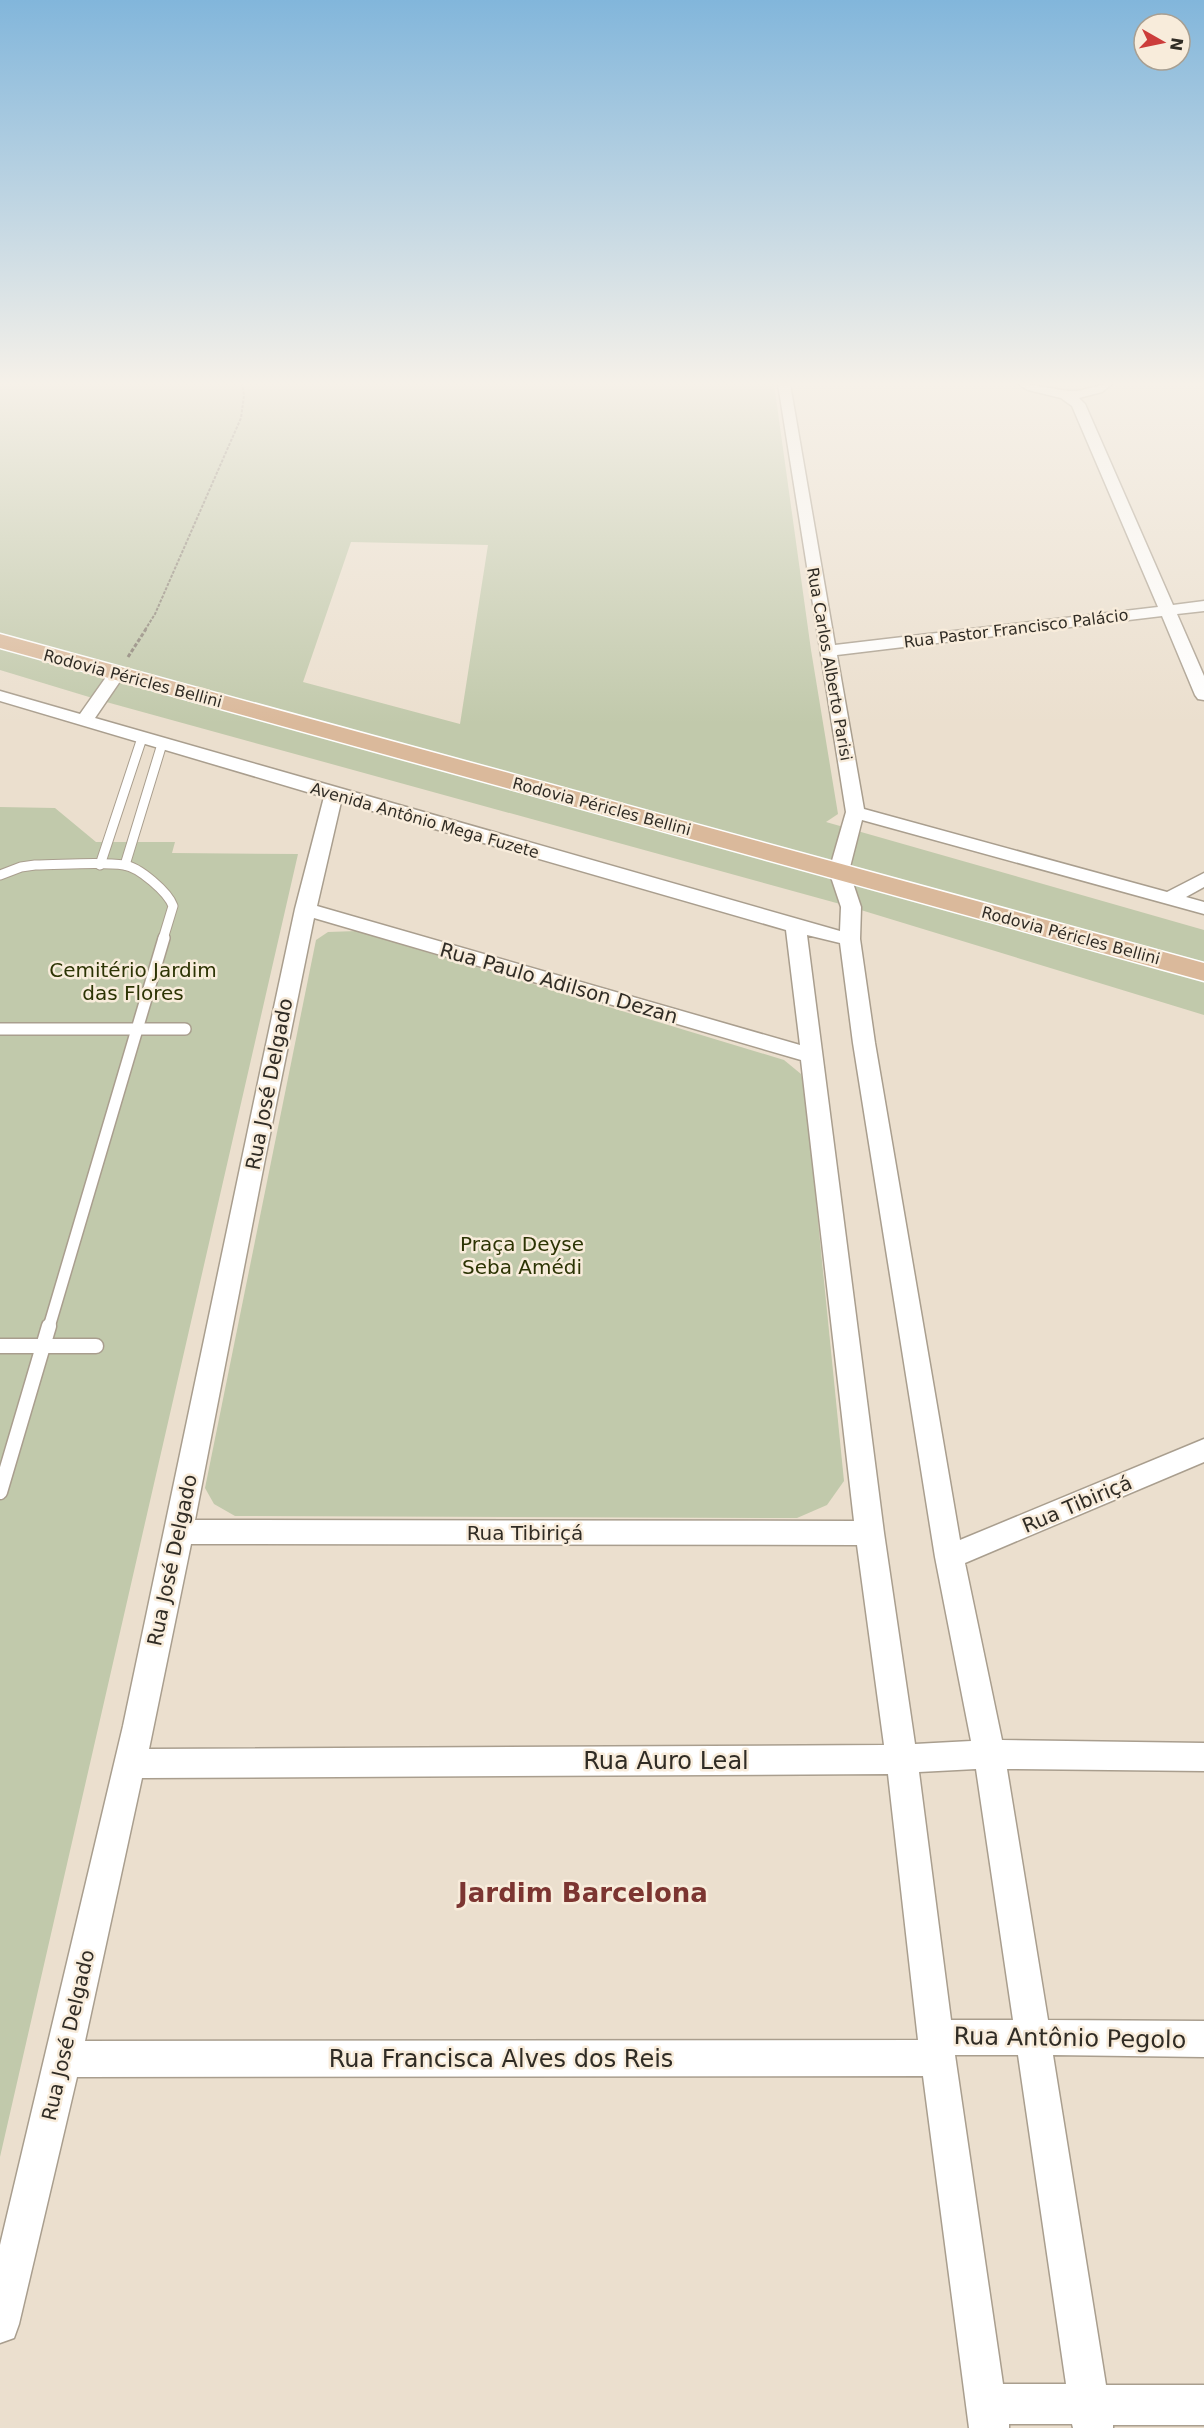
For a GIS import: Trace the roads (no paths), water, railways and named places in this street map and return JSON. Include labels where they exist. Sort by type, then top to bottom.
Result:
[{"type":"main road","name":"Rodovia Péricles Bellini","points":[[0,641],[1204,972]]},
{"type":"street","name":"Rua Carlos Alberto Parisi","points":[[802,497],[855,812],[838,871]]},
{"type":"street","points":[[1120,497],[1166,610],[1204,695]]},
{"type":"street","name":"Rua Pastor Francisco Palácio","points":[[827,651],[1204,606]]},
{"type":"street","points":[[85,720],[117,674]]},
{"type":"street","name":"Avenida Antônio Mega Fuzete","points":[[0,696],[334,794],[796,926],[850,939]]},
{"type":"street","name":"Rua José Delgado","points":[[0,2324],[64,2059],[179,1532],[305,909],[334,794]]},
{"type":"street","points":[[855,812],[1204,908]]},
{"type":"street","points":[[838,871],[851,907],[850,939],[864,1043],[950,1557],[989,1754],[1092,2416]]},
{"type":"street","points":[[1170,898],[1204,879]]},
{"type":"street","name":"Rua Paulo Adilson Dezan","points":[[305,909],[813,1056]]},
{"type":"street","points":[[796,926],[870,1533],[902,1759],[937,2048],[986,2416],[1092,2416],[1204,2405]]},
{"type":"street","name":"Rua Tibiriçá","points":[[950,1557],[1204,1450]]},
{"type":"street","name":"Rua Tibiriçá","points":[[179,1532],[870,1533]]},
{"type":"street","name":"Rua Auro Leal","points":[[128,1764],[902,1759],[989,1754],[1204,1757]]},
{"type":"street","name":"Rua Antônio Pegolo","points":[[937,2048],[1035,2039],[1204,2039]]},
{"type":"street","name":"Rua Francisca Alves dos Reis","points":[[64,2059],[937,2048]]},
{"type":"lane","points":[[100,865],[142,738]]},
{"type":"lane","points":[[125,866],[162,744]]},
{"type":"lane","points":[[0,875],[28,865],[125,866],[135,870],[169,897],[173,906],[0,1492]]},
{"type":"lane","points":[[0,1029],[185,1029]]},
{"type":"lane","points":[[0,1346],[96,1346]]},
{"type":"district","name":"Jardim Barcelona","points":[[583,1893]]},
{"type":"park label","name":"Cemitério Jardim das Flores","points":[[133,982]]},
{"type":"park label","name":"Praça Deyse Seba Amédi","points":[[522,1256]]}]
